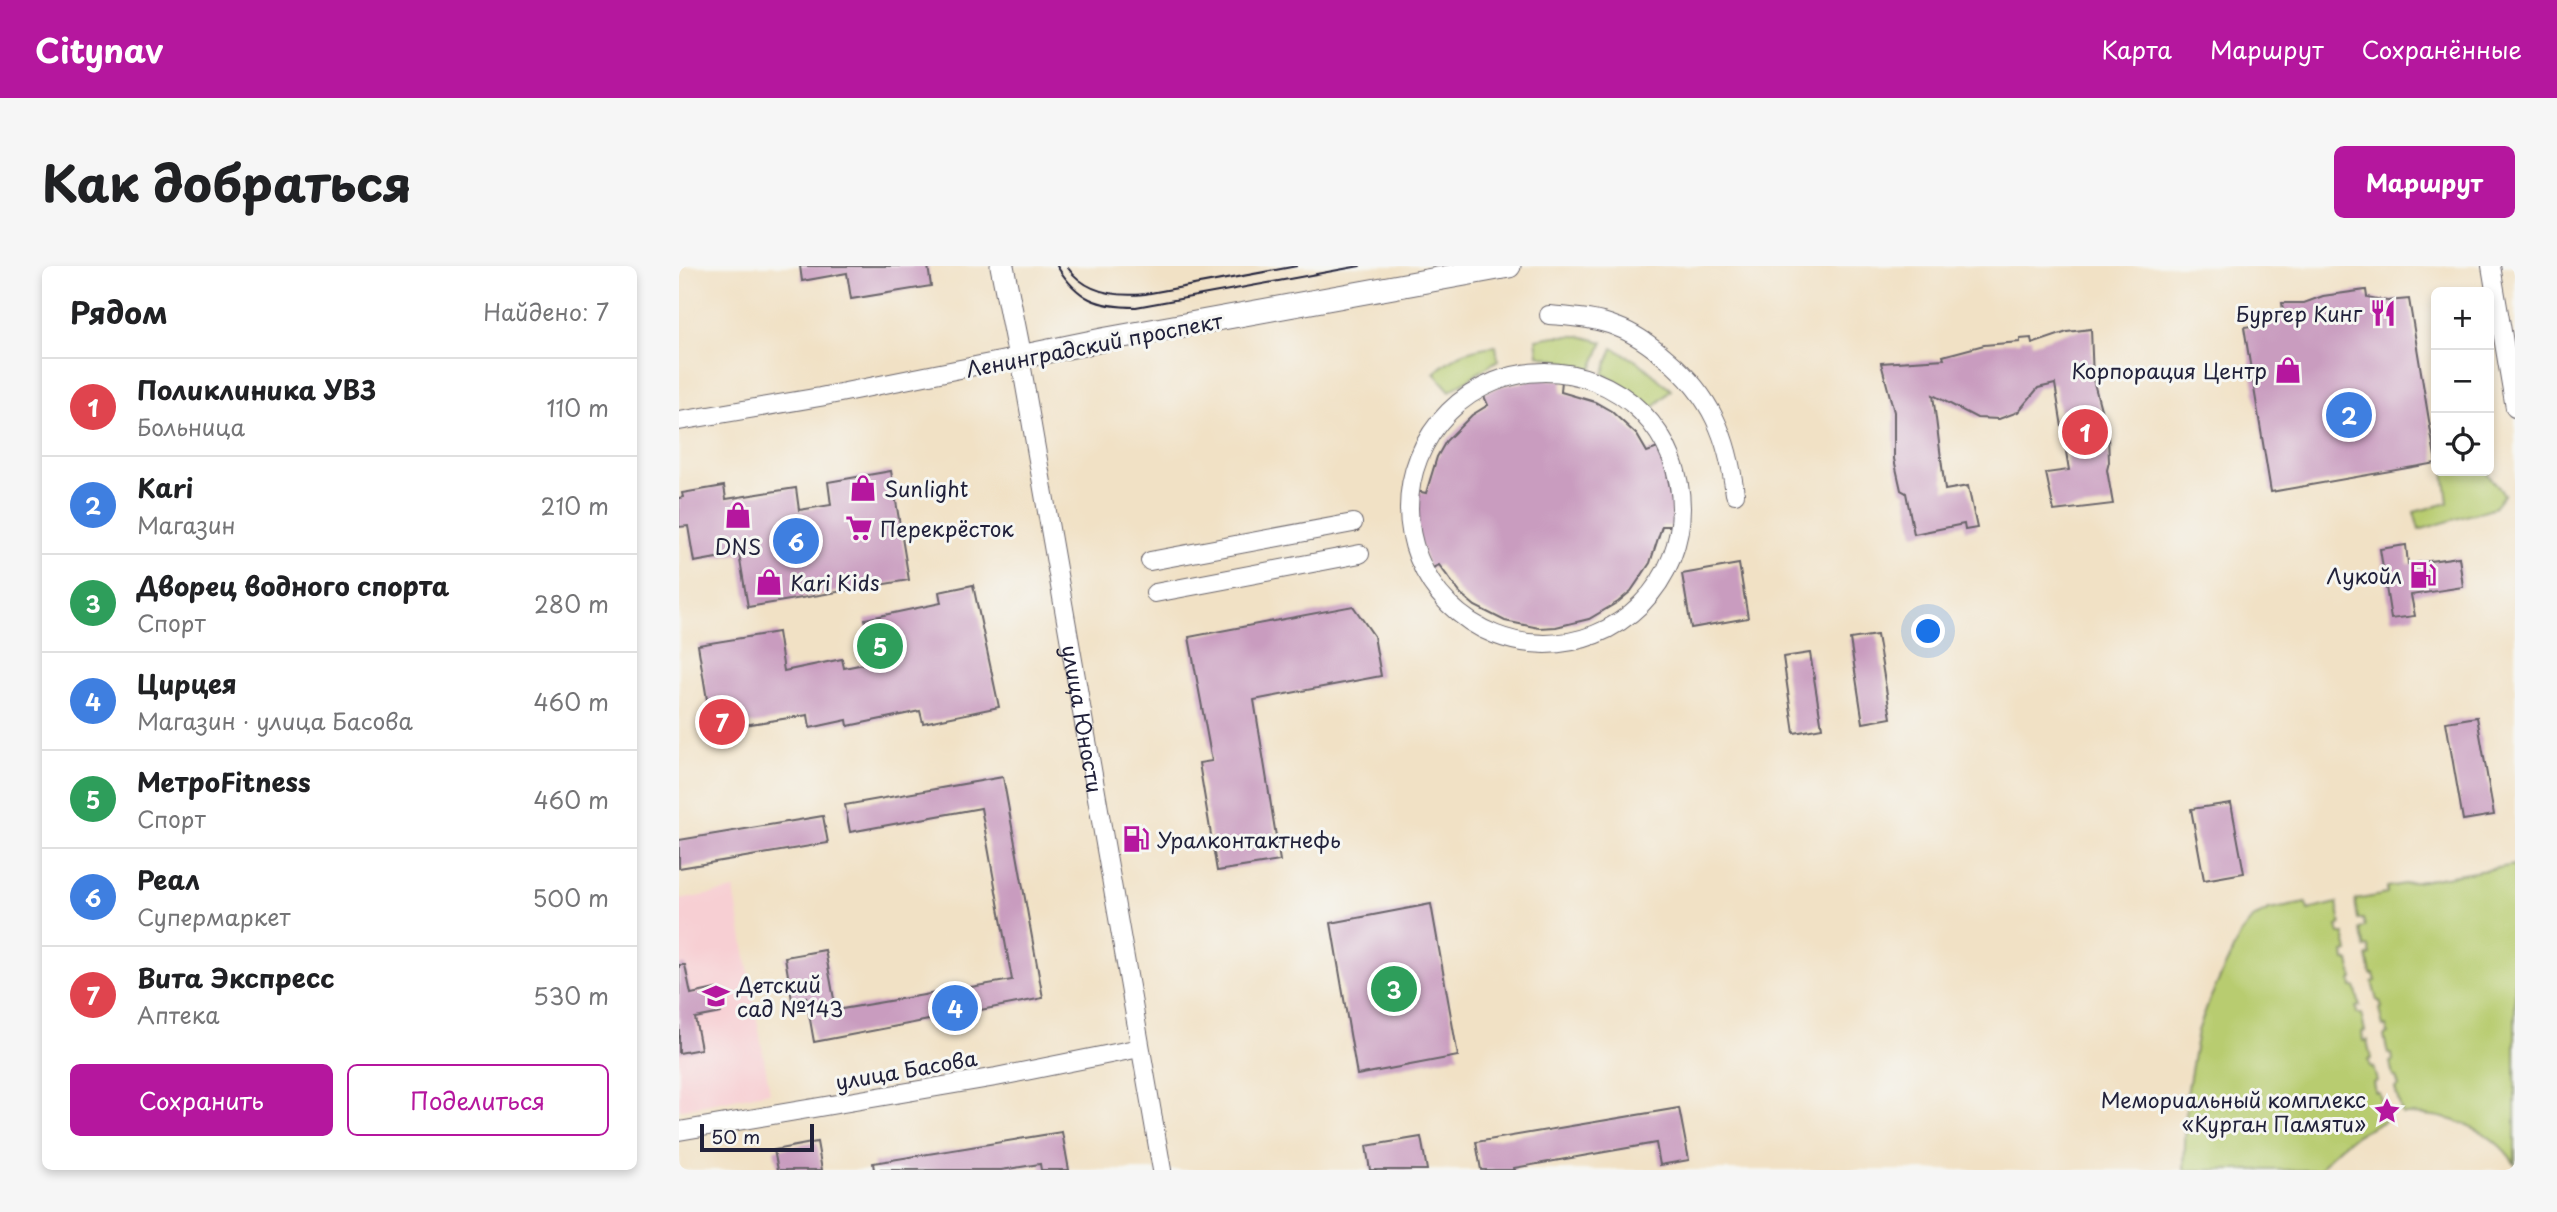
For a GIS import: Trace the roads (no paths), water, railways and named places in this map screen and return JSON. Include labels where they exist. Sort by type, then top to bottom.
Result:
[{"type":"main road","name":"улица Юности","points":[[1002,266],[1020,357]]},
{"type":"main road","name":"Ленинградский проспект","points":[[1020,357],[1509,266]]},
{"type":"street","points":[[2491,266],[2515,408]]},
{"type":"street","points":[[1549,316],[1589,319],[1617,326],[1636,336],[1673,364],[1698,391],[1716,421],[1729,457],[1735,494]]},
{"type":"street","name":"Ленинградский проспект","points":[[679,422],[1020,357]]},
{"type":"street","name":"улица Юности","points":[[1020,357],[1162,1170]]},
{"type":"street","points":[[1540,373],[1593,382],[1637,409],[1654,427],[1670,452],[1680,484],[1682,519],[1676,549],[1655,590],[1636,610],[1614,627],[1588,638],[1561,644],[1541,645],[1499,636],[1453,609],[1438,594],[1420,564],[1410,533],[1408,515],[1409,481],[1416,458],[1453,405],[1473,390],[1496,380],[1519,374],[1540,373]]},
{"type":"street","points":[[1150,561],[1353,523]]},
{"type":"street","points":[[1155,593],[1360,554]]},
{"type":"street","name":"улица Басова","points":[[679,1131],[996,1077],[1140,1048]]},
{"type":"tram line","points":[[1057,266],[1073,287],[1090,299],[1111,305],[1136,307],[1360,266]]},
{"type":"tram line","points":[[1068,268],[1084,283],[1102,292],[1134,295],[1297,266]]},
{"type":"place","name":"Бургер Кинг","points":[[2383,313]]},
{"type":"place","name":"Корпорация Центр","points":[[2288,370]]},
{"type":"place","name":"Kari","points":[[2349,415]]},
{"type":"place","name":"Поликлиника УВЗ","points":[[2085,432]]},
{"type":"place","name":"Sunlight","points":[[863,488]]},
{"type":"place","name":"DNS","points":[[738,515]]},
{"type":"place","name":"Перекрёсток","points":[[859,528]]},
{"type":"place","name":"Реал","points":[[796,541]]},
{"type":"place","name":"Лукойл","points":[[2423,575]]},
{"type":"place","name":"Kari Kids","points":[[769,582]]},
{"type":"place","name":"МетроFitness","points":[[880,646]]},
{"type":"place","name":"Вита Экспресс","points":[[722,722]]},
{"type":"place","name":"Уралконтактнефь","points":[[1136,839]]},
{"type":"place","name":"Дворец водного спорта","points":[[1394,989]]},
{"type":"place","name":"Детский сад №143","points":[[716,996]]},
{"type":"place","name":"Цирцея","points":[[955,1008]]},
{"type":"place","name":"Мемориальный комплекс «Курган Памяти»","points":[[2387,1111]]}]
